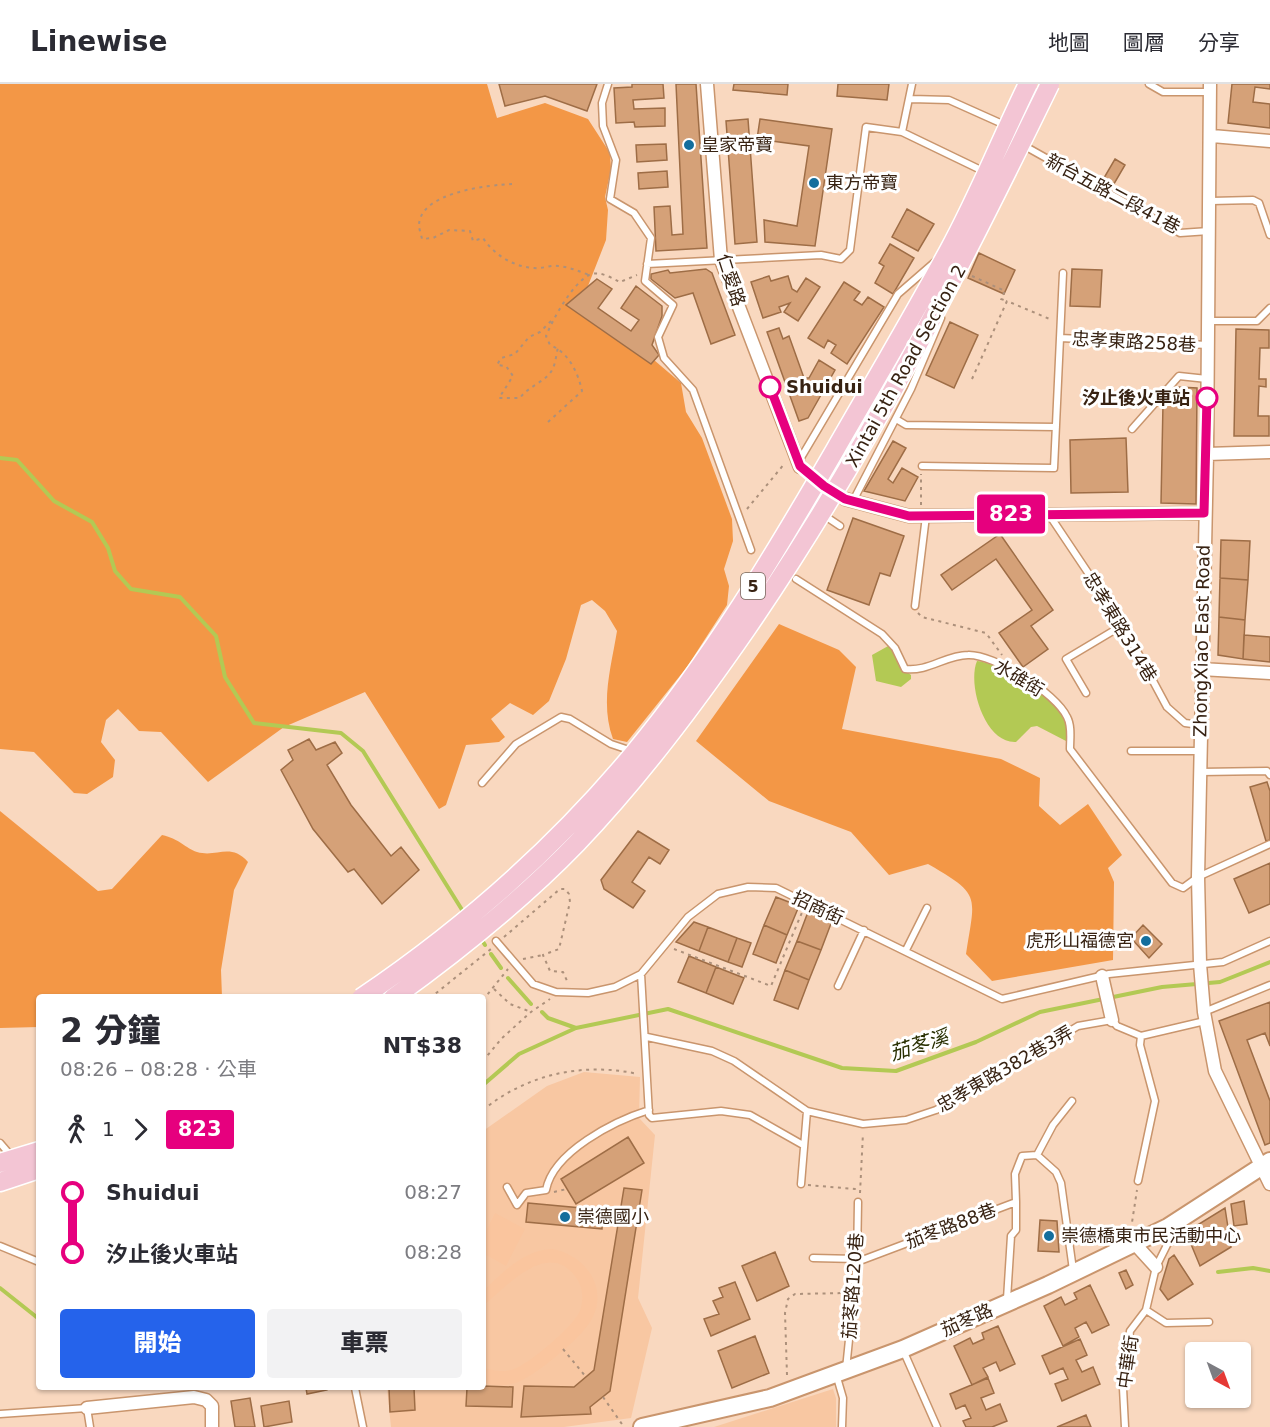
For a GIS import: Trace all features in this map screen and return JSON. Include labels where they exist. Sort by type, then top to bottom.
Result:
[{"type":"main road","name":"Xintai 5th Road Section 2","points":[[397,994],[587,806],[635,752],[723,635],[958,260],[986,172],[1028,84]]},
{"type":"main road","name":"Xintai 5th Road Section 2","points":[[368,994],[432,958],[525,892],[576,844],[636,778],[726,659],[846,477],[958,260],[1021,144],[1050,84]]},
{"type":"main road","points":[[7,1161],[36,1152]]},
{"type":"main road","points":[[0,1182],[36,1170]]},
{"type":"street","name":"仁愛路","points":[[707,84],[721,260],[798,460]]},
{"type":"street","name":"ZhongXiao East Road","points":[[1210,88],[1212,136],[1207,454],[1199,772],[1198,877],[1201,966],[1205,1012],[1215,1071],[1265,1164],[1270,1184]]},
{"type":"street","points":[[1212,136],[1270,141]]},
{"type":"street","points":[[1207,454],[1270,452]]},
{"type":"street","points":[[849,500],[909,516],[1204,513]]},
{"type":"street","points":[[1201,669],[1270,673]]},
{"type":"street","points":[[1102,976],[1112,1020]]},
{"type":"street","name":"茄苳路","points":[[642,1427],[770,1398],[903,1349],[1132,1246],[1168,1227],[1265,1164]]},
{"type":"street","points":[[1132,1246],[1156,1267]]},
{"type":"street","points":[[87,1408],[194,1397],[206,1400],[212,1406],[212,1427]]},
{"type":"lane","points":[[608,84],[602,103],[603,126],[616,160],[610,199],[634,213],[651,238],[645,281],[674,305],[658,337],[663,358],[693,390],[751,550]]},
{"type":"lane","points":[[902,132],[912,84]]},
{"type":"lane","points":[[1149,84],[1163,92],[1210,88]]},
{"type":"lane","points":[[910,99],[949,100],[1008,126]]},
{"type":"lane","points":[[647,264],[821,255],[842,259],[850,250],[866,127],[902,132],[986,172]]},
{"type":"lane","name":"新台五路二段41巷","points":[[1021,144],[1180,233],[1209,231]]},
{"type":"lane","points":[[1210,201],[1253,200],[1259,203],[1270,235]]},
{"type":"lane","points":[[849,500],[896,419],[927,355],[958,260]]},
{"type":"lane","points":[[798,460],[898,294],[958,260]]},
{"type":"lane","points":[[922,466],[1054,468],[1064,273]]},
{"type":"lane","points":[[1208,321],[1257,321],[1270,308]]},
{"type":"lane","name":"忠孝東路258巷","points":[[1060,338],[1208,345]]},
{"type":"lane","points":[[1132,429],[1179,376],[1207,379]]},
{"type":"lane","points":[[896,419],[906,425],[1056,427]]},
{"type":"lane","points":[[822,514],[840,526]]},
{"type":"lane","points":[[915,606],[923,515]]},
{"type":"lane","name":"忠孝東路314巷","points":[[1050,515],[1123,625],[1167,707],[1185,723],[1200,725]]},
{"type":"lane","name":"水碓街","points":[[796,579],[882,634],[896,648],[905,669],[917,670],[966,654],[983,657],[1035,684],[1066,715],[1070,723],[1070,749],[1172,884],[1183,888],[1198,877],[1270,844]]},
{"type":"lane","points":[[1086,693],[1066,659],[1123,625]]},
{"type":"lane","points":[[482,783],[516,744],[561,717],[570,719],[611,744],[635,752]]},
{"type":"lane","points":[[1131,751],[1200,751]]},
{"type":"lane","points":[[1199,772],[1266,771],[1270,774]]},
{"type":"lane","name":"招商街","points":[[556,992],[588,993],[615,987],[640,974],[688,917],[718,894],[747,886],[776,888],[1002,999],[1102,976],[1223,962],[1270,941]]},
{"type":"lane","points":[[906,950],[927,908]]},
{"type":"lane","points":[[838,986],[864,930]]},
{"type":"lane","points":[[496,941],[533,984],[556,992]]},
{"type":"lane","points":[[640,974],[646,1037],[649,1110],[652,1118],[721,1111],[750,1115],[803,1145]]},
{"type":"lane","points":[[1112,1020],[1117,1026],[1141,1036],[1270,985]]},
{"type":"lane","name":"忠孝東路382巷3弄","points":[[807,1111],[863,1124],[906,1120],[936,1110],[963,1096],[1078,1026],[1112,1020]]},
{"type":"lane","points":[[1138,1181],[1155,1101],[1140,1045],[1141,1036]]},
{"type":"lane","points":[[646,1037],[692,1046],[734,1061],[807,1111],[801,1184]]},
{"type":"lane","points":[[1036,1155],[1053,1125],[1072,1101]]},
{"type":"lane","points":[[507,1187],[517,1205],[526,1193],[546,1190],[548,1180],[558,1162],[579,1146],[649,1110]]},
{"type":"lane","points":[[0,1143],[7,1161]]},
{"type":"lane","points":[[1016,1202],[1015,1174],[1022,1156],[1036,1155],[1056,1172],[1061,1183],[1073,1273]]},
{"type":"lane","name":"茄苳路120巷","points":[[842,1427],[841,1372],[854,1292],[858,1202]]},
{"type":"lane","name":"茄苳路88巷","points":[[857,1261],[1016,1202],[1016,1230],[1011,1236],[1007,1303]]},
{"type":"lane","name":"中華街","points":[[1125,1427],[1123,1388],[1130,1331],[1146,1310],[1156,1267],[1168,1241],[1168,1227]]},
{"type":"lane","points":[[0,1246],[36,1261]]},
{"type":"lane","points":[[813,1258],[857,1261]]},
{"type":"lane","points":[[1146,1310],[1166,1323],[1209,1322]]},
{"type":"lane","points":[[903,1349],[937,1427]]},
{"type":"lane","points":[[355,1390],[363,1427]]},
{"type":"lane","points":[[0,1414],[87,1408],[90,1427]]},
{"type":"path","points":[[512,184],[484,185],[436,200],[422,215],[419,224],[422,238],[433,238],[449,230],[470,231],[473,241],[483,238],[498,256],[517,264],[535,268],[563,267],[589,275],[603,274],[620,282],[645,271]]},
{"type":"path","points":[[958,260],[1005,291],[1002,299],[1061,323]]},
{"type":"path","points":[[548,422],[582,391],[579,376],[558,348],[550,345],[546,336],[552,320],[567,296],[589,275]]},
{"type":"path","points":[[972,379],[1007,301]]},
{"type":"path","points":[[552,320],[540,332],[529,337],[515,354],[501,358],[497,365],[506,366],[513,376],[499,398],[520,398],[543,380],[553,370],[558,348]]},
{"type":"path","points":[[739,518],[798,460]]},
{"type":"path","points":[[922,466],[923,515]]},
{"type":"path","points":[[915,606],[922,617],[986,633],[1008,662],[1010,670]]},
{"type":"path","points":[[560,889],[565,889],[569,894],[567,918],[559,949],[543,955],[550,971],[563,972],[568,979],[569,992]]},
{"type":"path","points":[[663,944],[771,986],[806,902]]},
{"type":"path","points":[[494,989],[510,1004],[531,1012]]},
{"type":"path","points":[[486,1057],[502,1038],[556,992]]},
{"type":"path","points":[[486,1108],[501,1095],[527,1082],[576,1069],[624,1071],[647,1076]]},
{"type":"path","points":[[858,1202],[863,1124]]},
{"type":"path","points":[[1132,1246],[1138,1181]]},
{"type":"path","points":[[801,1184],[855,1189],[858,1202]]},
{"type":"path","points":[[546,1190],[561,1193],[567,1189]]},
{"type":"path","points":[[789,1391],[785,1313],[788,1299],[795,1294],[854,1292]]},
{"type":"path","points":[[563,1349],[586,1377]]},
{"type":"path","points":[[603,1397],[624,1427]]},
{"type":"shaded area","points":[[0,84],[487,84],[497,118],[545,103],[588,119],[610,153],[611,169],[605,197],[608,210],[606,240],[588,286],[566,305],[651,364],[654,360],[681,383],[686,412],[702,438],[732,519],[733,541],[724,569],[729,586],[727,605],[687,667],[627,742],[613,739],[607,712],[608,685],[617,631],[605,611],[592,600],[581,605],[566,659],[549,701],[533,715],[510,703],[491,719],[505,737],[499,742],[466,745],[446,805],[439,809],[365,692],[284,727],[208,782],[161,732],[139,731],[118,709],[106,720],[101,742],[115,760],[113,777],[87,794],[74,793],[34,752],[0,749]]},
{"type":"shaded area","points":[[779,624],[839,650],[856,667],[842,729],[1001,759],[1040,778],[1039,806],[1060,825],[1088,804],[1122,855],[1108,868],[1114,882],[1113,960],[992,981],[966,954],[972,908],[971,898],[958,883],[928,864],[889,875],[851,832],[769,801],[696,741]]},
{"type":"shaded area","points":[[890,645],[899,666],[911,675],[911,679],[901,687],[876,681],[872,655]]},
{"type":"shaded area","points":[[977,661],[1000,668],[1040,693],[1060,713],[1065,722],[1066,741],[1037,726],[1031,727],[1016,742],[1005,740],[995,734],[987,724],[977,698],[975,671]]},
{"type":"shaded area","points":[[0,811],[98,891],[112,889],[162,835],[197,852],[235,853],[248,862],[234,890],[221,970],[222,994],[36,994],[36,1027],[0,1028]]},
{"type":"shaded area","name":"崇德國小","points":[[584,1072],[640,1077],[639,1118],[655,1135],[638,1298],[652,1328],[631,1418],[564,1427],[391,1427],[387,1390],[486,1390],[486,1129],[547,1086]]},
{"type":"shaded area","points":[[495,1213],[525,1229],[506,1266],[486,1255],[486,1231]]},
{"type":"shaded area","points":[[553,1249],[565,1253],[585,1267],[596,1287],[596,1310],[585,1329],[567,1347],[533,1374],[515,1383],[503,1385],[486,1383],[486,1368],[502,1371],[521,1366],[560,1335],[580,1311],[582,1293],[578,1280],[564,1266],[552,1263],[539,1264],[527,1270],[486,1303],[486,1288],[515,1263],[542,1250]]},
{"type":"shaded area","points":[[833,1389],[836,1398],[836,1427],[714,1427]]},
{"type":"building","points":[[499,84],[597,84],[587,111],[545,96],[505,106]]},
{"type":"building","name":"皇家帝寶","points":[[632,84],[663,84],[664,98],[633,100],[634,109],[665,108],[665,126],[635,127],[634,122],[616,123],[614,88],[632,87]]},
{"type":"building","name":"皇家帝寶","points":[[676,84],[696,84],[707,248],[656,251],[654,207],[670,206],[672,235],[683,234]]},
{"type":"building","points":[[734,84],[788,84],[787,95],[733,90]]},
{"type":"building","points":[[838,84],[889,84],[887,100],[837,96]]},
{"type":"building","points":[[1232,84],[1270,84],[1270,89],[1255,87],[1253,102],[1270,104],[1270,128],[1228,123]]},
{"type":"building","points":[[748,119],[757,242],[735,244],[726,121]]},
{"type":"building","name":"東方帝寶","points":[[760,119],[832,129],[815,246],[765,242],[764,220],[797,226],[809,146],[757,139]]},
{"type":"building","name":"皇家帝寶","points":[[666,144],[667,160],[637,162],[636,145]]},
{"type":"building","points":[[1115,159],[1125,165],[1111,189],[1101,183]]},
{"type":"building","name":"皇家帝寶","points":[[667,171],[668,187],[639,189],[638,173]]},
{"type":"building","points":[[907,209],[934,224],[918,251],[892,237]]},
{"type":"building","points":[[890,244],[914,258],[893,294],[875,283],[884,266],[879,263]]},
{"type":"building","points":[[979,253],[1015,270],[1004,294],[968,278]]},
{"type":"building","points":[[706,269],[712,273],[735,335],[711,344],[693,293],[675,298],[651,279],[651,274],[668,270],[670,273]]},
{"type":"building","points":[[1072,269],[1102,270],[1100,307],[1070,306]]},
{"type":"building","points":[[769,276],[771,281],[788,276],[792,289],[797,292],[806,278],[820,287],[798,321],[784,312],[790,303],[779,307],[781,312],[763,318],[751,282]]},
{"type":"building","points":[[597,279],[612,289],[598,308],[631,331],[639,320],[621,308],[636,286],[662,306],[662,316],[652,345],[659,355],[651,364],[566,305]]},
{"type":"building","points":[[844,282],[860,292],[854,300],[862,305],[868,297],[884,307],[847,364],[831,353],[836,345],[828,340],[824,348],[808,338]]},
{"type":"building","points":[[950,322],[978,335],[954,388],[926,375]]},
{"type":"building","points":[[779,328],[783,339],[789,336],[804,378],[809,378],[819,360],[835,370],[808,418],[799,421],[767,332]]},
{"type":"building","points":[[1236,329],[1269,330],[1269,348],[1260,348],[1259,379],[1266,379],[1266,387],[1259,386],[1258,416],[1269,416],[1269,436],[1234,436]]},
{"type":"building","points":[[1179,387],[1197,388],[1196,504],[1161,503],[1163,404]]},
{"type":"building","points":[[1126,438],[1128,492],[1071,493],[1070,440]]},
{"type":"building","points":[[893,441],[906,448],[888,479],[893,483],[902,468],[918,477],[905,501],[864,491]]},
{"type":"building","points":[[853,518],[904,536],[890,576],[880,573],[869,605],[827,590]]},
{"type":"building","points":[[1000,534],[1053,610],[1031,626],[1048,649],[1023,667],[999,633],[1032,610],[996,559],[952,590],[941,575]]},
{"type":"building","points":[[1221,540],[1250,541],[1248,580],[1220,578]]},
{"type":"building","points":[[1220,578],[1248,580],[1245,620],[1219,617]]},
{"type":"building","points":[[1219,617],[1245,620],[1243,659],[1218,655]]},
{"type":"building","points":[[1244,635],[1270,637],[1270,662],[1243,659]]},
{"type":"building","points":[[309,739],[316,750],[335,742],[342,753],[327,765],[351,805],[391,856],[401,847],[419,870],[382,904],[354,869],[348,872],[313,829],[281,770],[293,760],[288,750]]},
{"type":"building","points":[[1267,782],[1270,791],[1270,840],[1266,841],[1250,787]]},
{"type":"building","points":[[638,831],[669,850],[660,864],[649,857],[632,882],[645,891],[633,908],[604,889],[601,880]]},
{"type":"building","points":[[1270,863],[1270,904],[1249,913],[1234,879]]},
{"type":"building","points":[[776,897],[799,906],[787,935],[764,925]]},
{"type":"building","points":[[808,912],[832,921],[821,950],[797,941]]},
{"type":"building","points":[[694,922],[708,927],[699,951],[676,942]]},
{"type":"building","points":[[764,925],[787,935],[776,963],[753,954]]},
{"type":"building","name":"虎形山福德宮","points":[[1143,925],[1162,944],[1149,958],[1131,938]]},
{"type":"building","points":[[708,927],[737,938],[728,962],[699,951]]},
{"type":"building","points":[[737,938],[751,943],[742,967],[728,962]]},
{"type":"building","points":[[797,941],[821,950],[809,980],[785,970]]},
{"type":"building","points":[[689,956],[716,967],[706,993],[678,982]]},
{"type":"building","points":[[716,967],[744,978],[733,1004],[706,993]]},
{"type":"building","points":[[785,970],[809,980],[798,1009],[774,1000]]},
{"type":"building","points":[[1270,1002],[1270,1046],[1265,1033],[1247,1040],[1270,1101],[1270,1143],[1265,1145],[1219,1021]]},
{"type":"building","points":[[628,1137],[644,1163],[576,1204],[561,1179]]},
{"type":"building","points":[[624,1188],[642,1190],[610,1391],[590,1407],[591,1414],[521,1417],[524,1386],[574,1387],[594,1370]]},
{"type":"building","points":[[1244,1201],[1247,1224],[1234,1226],[1231,1204]]},
{"type":"building","points":[[528,1203],[603,1210],[602,1229],[526,1222]]},
{"type":"building","points":[[1225,1208],[1231,1247],[1200,1266],[1186,1232]]},
{"type":"building","name":"崇德橋東市民活動中心","points":[[1040,1220],[1057,1221],[1059,1252],[1038,1251]]},
{"type":"building","points":[[775,1252],[789,1286],[757,1301],[742,1266]]},
{"type":"building","points":[[1174,1255],[1193,1284],[1168,1300],[1160,1289],[1169,1259]]},
{"type":"building","points":[[1126,1270],[1133,1285],[1126,1289],[1119,1273]]},
{"type":"building","points":[[735,1282],[750,1319],[711,1336],[704,1319],[719,1314],[713,1301],[723,1297],[719,1288]]},
{"type":"building","points":[[1090,1285],[1109,1325],[1092,1333],[1086,1322],[1075,1328],[1079,1337],[1063,1346],[1044,1306],[1061,1297],[1065,1305],[1077,1299],[1074,1293]]},
{"type":"building","points":[[998,1326],[1015,1364],[1000,1371],[996,1362],[983,1368],[988,1377],[972,1385],[954,1346],[970,1338],[973,1344],[984,1339],[982,1333]]},
{"type":"building","points":[[755,1336],[769,1373],[732,1388],[718,1351]]},
{"type":"building","points":[[1080,1339],[1087,1355],[1076,1360],[1082,1372],[1093,1367],[1100,1384],[1062,1401],[1055,1384],[1068,1379],[1063,1368],[1050,1374],[1042,1356]]},
{"type":"building","points":[[988,1378],[994,1393],[981,1398],[986,1410],[1000,1404],[1007,1421],[992,1427],[966,1427],[963,1421],[971,1418],[965,1405],[956,1409],[950,1394]]},
{"type":"building","points":[[486,1386],[513,1387],[512,1407],[466,1406],[467,1390],[486,1390]]},
{"type":"building","points":[[306,1390],[327,1390],[307,1394]]},
{"type":"building","points":[[389,1390],[414,1390],[415,1410],[390,1412]]},
{"type":"building","points":[[250,1398],[255,1427],[235,1427],[231,1401]]},
{"type":"building","points":[[289,1401],[292,1422],[264,1427],[261,1406]]},
{"type":"building","points":[[1086,1415],[1091,1427],[1057,1427]]},
{"type":"waterway","points":[[0,458],[17,460],[54,501],[92,522],[108,548],[115,571],[131,589],[180,597],[216,636],[225,677],[254,723],[341,733],[363,751],[464,913]]},
{"type":"waterway","points":[[480,937],[485,945]]},
{"type":"waterway","points":[[491,954],[501,968]]},
{"type":"waterway","name":"茄苳溪","points":[[486,1082],[519,1054],[576,1028],[668,1009],[842,1068],[896,1071],[976,1042],[1040,1012],[1162,987],[1220,982],[1270,962]]},
{"type":"waterway","points":[[508,978],[531,1004]]},
{"type":"waterway","points":[[542,1012],[548,1018],[576,1028]]},
{"type":"waterway","points":[[1218,1272],[1253,1268],[1270,1271]]},
{"type":"waterway","name":"茄苳溪","points":[[0,1288],[36,1317]]},
{"type":"bus line","name":"823","points":[[770,387],[800,466],[824,486],[845,499],[909,516],[920,514],[1204,513],[1207,398]]},
{"type":"place","name":"皇家帝寶","points":[[689,145]]},
{"type":"place","name":"東方帝寶","points":[[814,183]]},
{"type":"place","name":"Shuidui","points":[[770,387]]},
{"type":"place","name":"汐止後火車站","points":[[1207,398]]},
{"type":"place","name":"虎形山福德宮","points":[[1146,941]]},
{"type":"place","name":"崇德國小","points":[[565,1217]]},
{"type":"place","name":"崇德橋東市民活動中心","points":[[1049,1236]]}]
